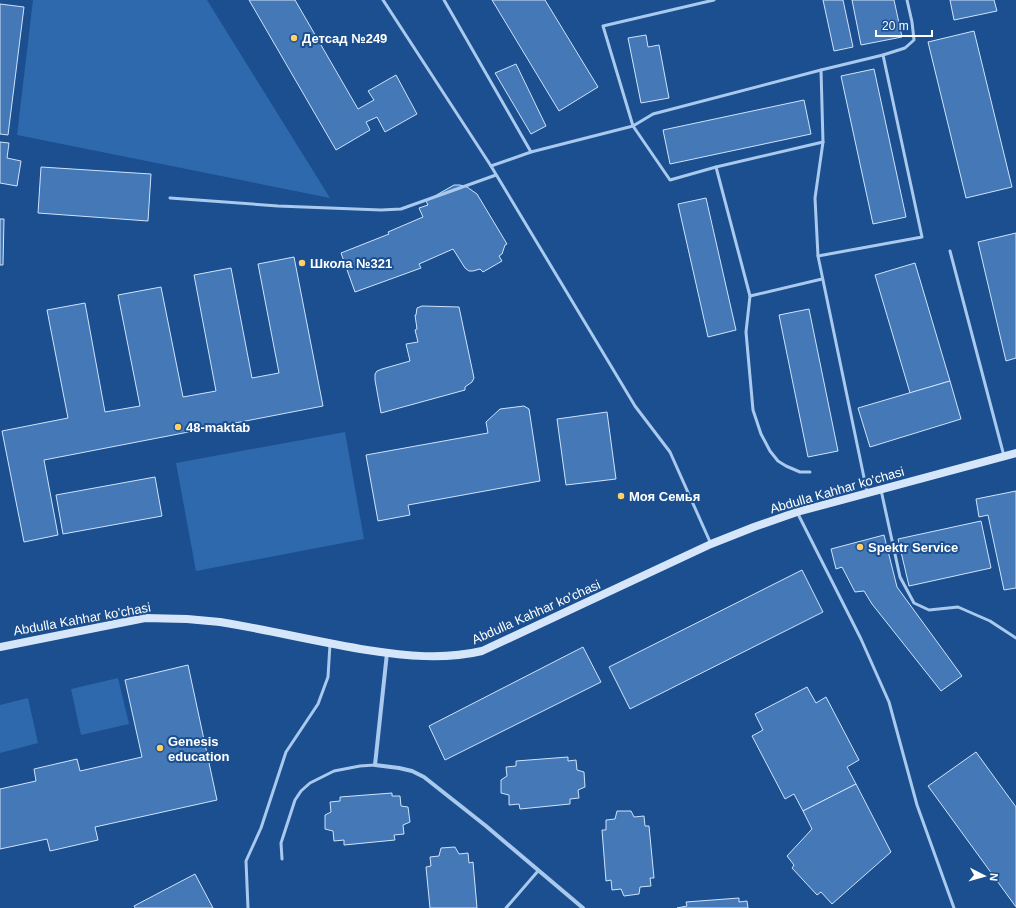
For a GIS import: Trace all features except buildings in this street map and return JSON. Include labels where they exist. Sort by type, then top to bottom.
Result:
[{"type":"street","name":"Abdulla Kahhar ko'chasi","points":[[0,647],[145,618],[193,619],[220,622],[330,644],[387,653],[451,657],[482,651],[711,544],[754,527],[797,512],[1016,453]]},
{"type":"street","points":[[387,653],[375,765],[412,771],[424,777],[486,826],[583,908]]},
{"type":"lane","points":[[383,0],[491,166],[635,406],[670,452],[711,544]]},
{"type":"lane","points":[[444,0],[531,152]]},
{"type":"lane","points":[[714,0],[603,26],[633,126],[670,180],[716,167],[823,142]]},
{"type":"lane","points":[[491,166],[531,152],[633,126],[652,114],[884,55],[905,48],[914,40],[907,0]]},
{"type":"lane","points":[[818,256],[922,237],[884,55]]},
{"type":"lane","points":[[821,70],[823,142],[814,198],[818,256],[868,494]]},
{"type":"lane","points":[[716,167],[750,296],[746,332],[753,410],[761,434],[770,451],[778,461],[800,472],[810,472]]},
{"type":"lane","points":[[170,198],[278,206],[381,210],[401,208],[496,175]]},
{"type":"lane","points":[[950,251],[1004,456]]},
{"type":"lane","points":[[750,296],[822,279]]},
{"type":"lane","points":[[881,490],[900,577],[914,603],[929,610],[958,607],[990,621],[1016,638]]},
{"type":"lane","points":[[797,512],[861,639],[889,702],[916,805],[954,908]]},
{"type":"lane","points":[[248,908],[246,861],[261,828],[286,752],[318,704],[328,677],[330,644]]},
{"type":"lane","points":[[282,859],[281,843],[295,800],[301,791],[310,783],[334,771],[375,765]]},
{"type":"lane","points":[[506,908],[538,871]]},
{"type":"shaded area","points":[[33,0],[207,0],[330,198],[17,135]]},
{"type":"shaded area","points":[[345,432],[364,539],[196,571],[176,463]]},
{"type":"shaded area","points":[[118,678],[129,724],[81,735],[71,689]]},
{"type":"shaded area","points":[[28,698],[38,743],[0,753],[0,705]]},
{"type":"place","name":"Детсад №249","points":[[294,38]]},
{"type":"place","name":"Школа №321","points":[[302,263]]},
{"type":"place","name":"48-maktab","points":[[178,427]]},
{"type":"place","name":"Моя Семья","points":[[621,496]]},
{"type":"place","name":"Spektr Service","points":[[860,547]]},
{"type":"place","name":"Genesis education","points":[[160,748]]}]
